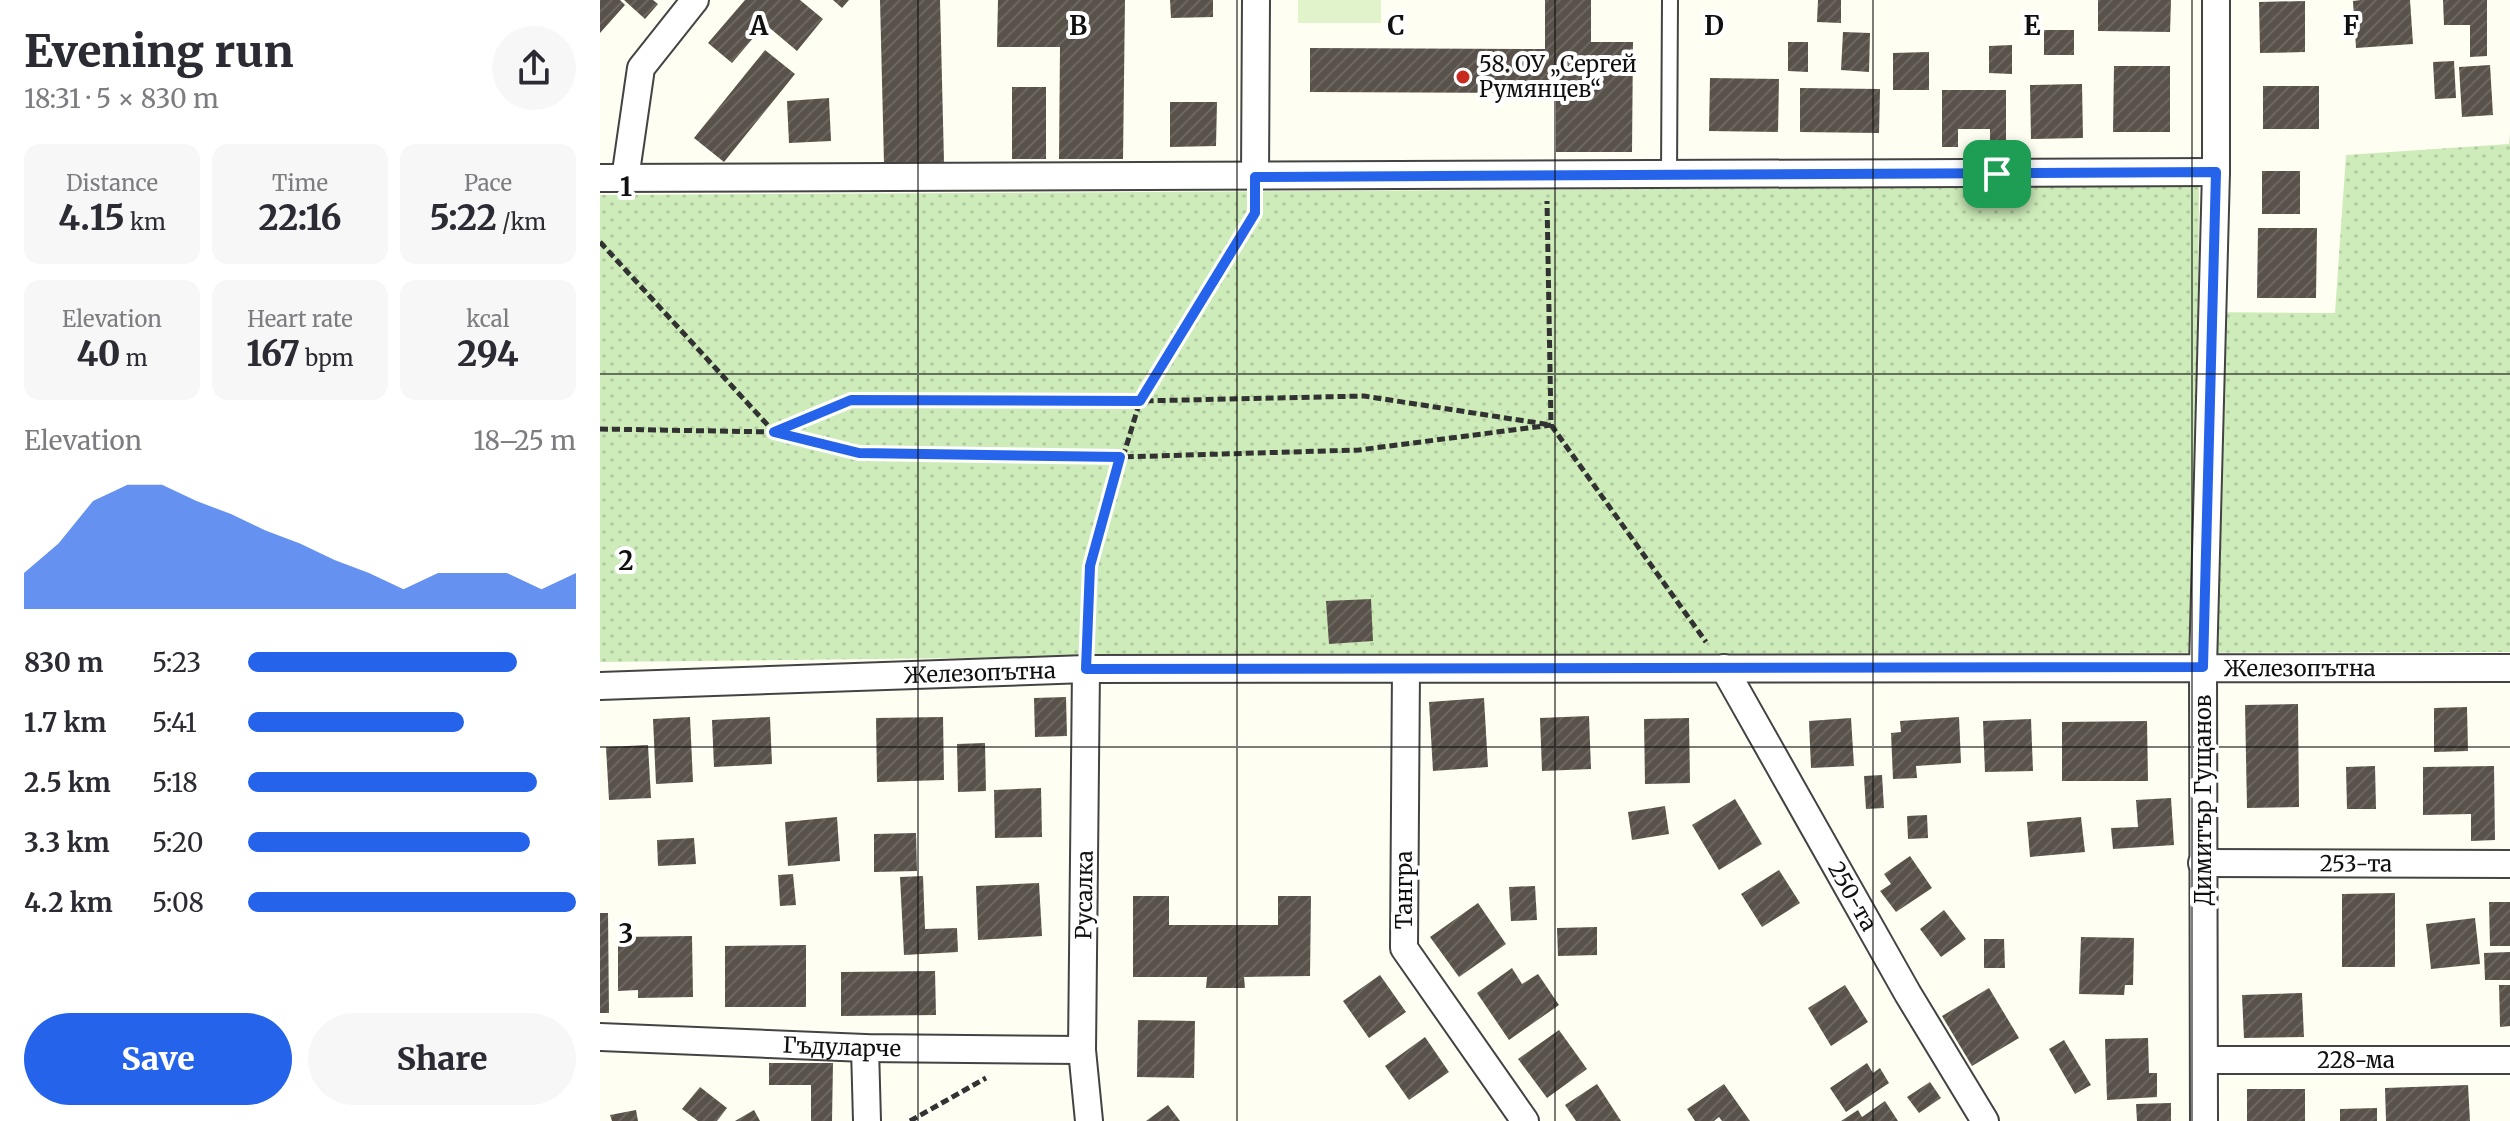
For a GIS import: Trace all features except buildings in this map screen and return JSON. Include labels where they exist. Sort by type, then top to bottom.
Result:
[{"type":"street","points":[[695,0],[641,68],[613,179],[2216,172]]},
{"type":"street","points":[[1255,177],[1256,0]]},
{"type":"street","name":"Димитър Гущанов","points":[[2204,1121],[2203,667],[2216,172],[2216,0]]},
{"type":"street","name":"250-та","points":[[1724,668],[1908,994],[1985,1121]]},
{"type":"street","name":"Железопътна","points":[[600,686],[1086,669],[2510,668]]},
{"type":"street","name":"Русалка","points":[[1086,669],[1082,1050],[1089,1121]]},
{"type":"street","name":"Тангра","points":[[1406,669],[1404,948],[1525,1121]]},
{"type":"street","name":"253-та","points":[[2202,863],[2510,864]]},
{"type":"street","name":"Гъдуларче","points":[[600,1037],[865,1048],[1082,1050]]},
{"type":"street","points":[[865,1048],[867,1121]]},
{"type":"street","name":"228-ма","points":[[2204,1060],[2510,1060]]},
{"type":"lane","points":[[1669,175],[1670,0]]},
{"type":"path","points":[[1546,175],[1551,425],[1724,668]]},
{"type":"path","points":[[1086,669],[1090,566],[1120,457],[1140,401],[1255,213],[1255,177]]},
{"type":"path","points":[[600,242],[774,432]]},
{"type":"path","points":[[774,432],[851,400],[1140,401],[1364,396],[1551,425]]},
{"type":"path","points":[[600,429],[774,432],[859,453],[1120,457],[1359,450],[1551,425]]},
{"type":"path","points":[[910,1121],[1036,1050]]},
{"type":"green space","points":[[1298,0],[1381,0],[1381,23],[1298,23]]},
{"type":"green space","points":[[2510,133],[2510,652],[1213,655],[600,662],[600,195],[2199,186],[2198,312],[2335,313],[2346,155],[2509,144]]},
{"type":"place","name":"58. ОУ „Сергей Румянцев“","points":[[1463,77]]},
{"type":"route","points":[[2216,172],[2203,667],[1086,669],[1090,566],[1120,457],[859,453],[774,432],[851,400],[1140,401],[1255,213],[1255,177],[1997,174],[2216,172]]}]
